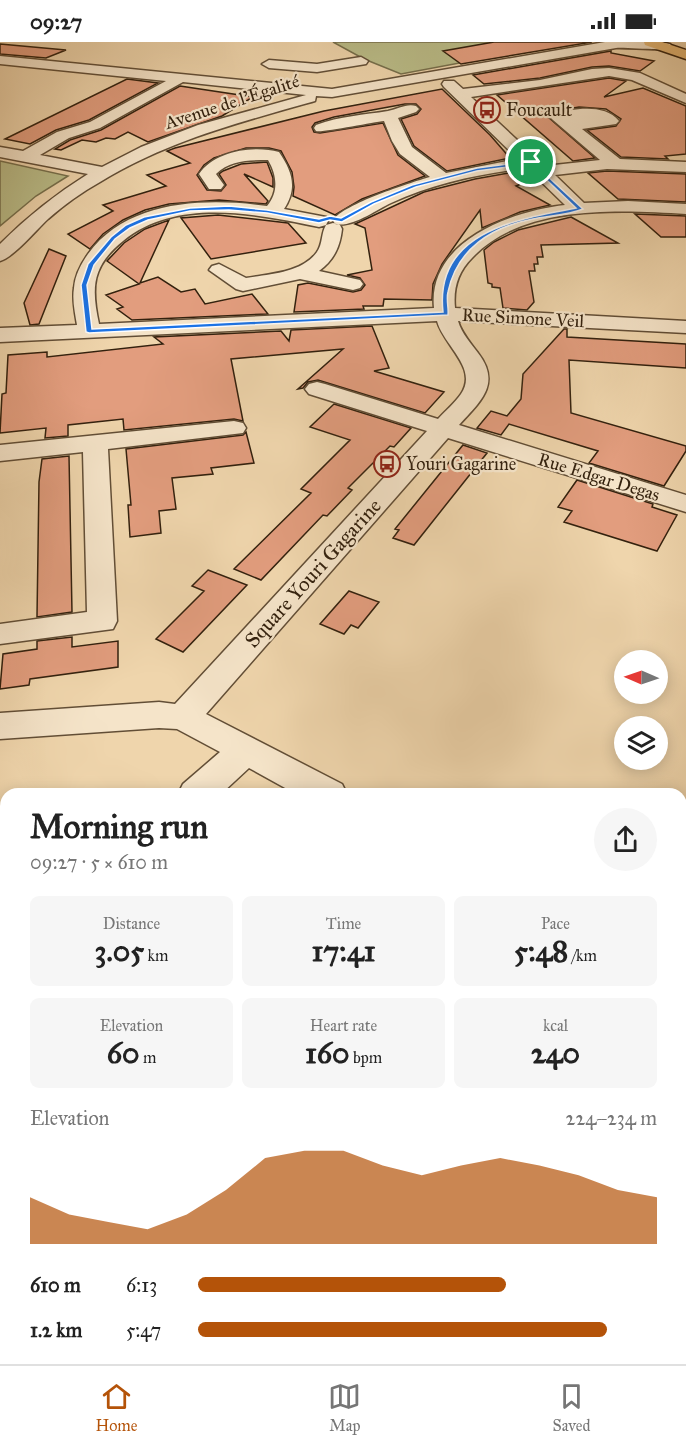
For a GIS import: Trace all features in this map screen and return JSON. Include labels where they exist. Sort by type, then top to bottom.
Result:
[{"type":"main road","points":[[650,42],[686,55]]},
{"type":"main road","points":[[679,42],[686,45]]},
{"type":"street","points":[[559,53],[598,42]]},
{"type":"street","points":[[0,60],[332,93],[627,43],[665,47]]},
{"type":"street","points":[[344,51],[399,82]]},
{"type":"street","points":[[255,63],[314,68],[361,61]]},
{"type":"street","points":[[149,74],[157,70],[196,64]]},
{"type":"street","points":[[459,93],[532,86],[609,72],[635,76],[686,99]]},
{"type":"street","points":[[439,75],[580,209]]},
{"type":"street","points":[[25,157],[63,135],[95,125],[183,77]]},
{"type":"street","name":"Avenue de l'Égalité","points":[[0,255],[52,206],[103,172],[203,128],[254,112],[332,93]]},
{"type":"street","points":[[322,128],[338,123],[388,116],[411,109]]},
{"type":"street","points":[[388,116],[394,121],[400,141],[407,152],[443,178]]},
{"type":"street","points":[[568,126],[615,164]]},
{"type":"street","points":[[0,152],[103,172]]},
{"type":"street","points":[[215,185],[207,174],[214,166],[241,156],[273,155],[282,169],[285,183],[282,200],[272,212]]},
{"type":"street","points":[[89,332],[84,290],[87,276],[102,249],[128,227],[154,216],[190,210],[229,208],[272,212],[331,224],[389,195],[477,170],[615,164],[686,167]]},
{"type":"street","points":[[446,314],[444,296],[450,271],[478,239],[497,228],[522,220],[580,209],[622,206],[686,209]]},
{"type":"street","points":[[219,270],[243,285],[297,273],[313,266],[327,255],[332,247],[331,224]]},
{"type":"street","points":[[297,273],[353,284]]},
{"type":"street","name":"Rue Simone Veil","points":[[0,335],[446,314],[686,327]]},
{"type":"street","name":"Square Youri Gagarine","points":[[183,717],[473,395],[479,375],[477,368],[451,331],[446,314]]},
{"type":"street","points":[[317,389],[444,429]]},
{"type":"street","points":[[0,453],[234,428]]},
{"type":"street","name":"Rue Edgar Degas","points":[[444,429],[686,504]]},
{"type":"street","points":[[3,634],[102,621],[95,443]]},
{"type":"street","points":[[0,726],[148,716],[183,717],[318,788]]},
{"type":"street","points":[[203,788],[246,750]]},
{"type":"green space","points":[[333,42],[571,42],[401,74],[364,59]]},
{"type":"green space","points":[[0,161],[68,176],[36,196],[0,226]]},
{"type":"building","points":[[494,42],[592,42],[461,64],[443,51]]},
{"type":"building","points":[[0,44],[66,50],[46,58],[0,54]]},
{"type":"building","points":[[611,51],[611,53],[654,61],[640,71],[609,66],[592,67],[540,78],[484,84],[473,75]]},
{"type":"building","points":[[609,78],[626,81],[604,97],[643,88],[686,106],[686,154],[665,156],[668,159],[621,157],[587,130],[616,126],[621,119],[606,109],[579,107],[552,112],[548,117],[595,158],[573,161],[497,95]]},
{"type":"building","points":[[127,79],[158,83],[89,120],[56,130],[30,144],[5,139]]},
{"type":"building","points":[[180,86],[253,97],[222,116],[148,142],[128,132],[115,139],[106,138],[96,142],[82,140],[61,150],[55,149],[70,140],[101,130]]},
{"type":"building","points":[[442,89],[490,135],[510,158],[447,171],[414,146],[401,119],[417,114],[421,109],[416,104],[405,104],[334,117],[315,123],[312,127],[314,132],[320,133],[383,123],[398,155],[425,176],[362,199],[335,215],[293,196],[292,172],[281,151],[269,148],[246,148],[214,158],[204,165],[197,175],[207,190],[221,191],[226,185],[219,174],[223,171],[241,164],[267,162],[273,178],[273,187],[244,174],[268,201],[266,204],[219,200],[169,204],[145,210],[123,220],[103,234],[90,249],[68,234],[113,211],[103,205],[166,186],[147,175],[190,163],[167,151],[324,111]]},
{"type":"building","points":[[520,171],[529,181],[516,186],[550,205],[520,212],[482,228],[480,210],[442,264],[433,284],[432,300],[384,299],[383,306],[363,306],[364,309],[294,312],[298,285],[308,283],[353,292],[361,290],[365,285],[360,278],[347,275],[372,270],[365,228],[355,224],[424,192],[475,179]]},
{"type":"building","points":[[607,171],[686,174],[686,202],[618,199],[588,173]]},
{"type":"building","points":[[635,214],[686,216],[686,237],[661,237]]},
{"type":"building","points":[[218,215],[288,223],[306,243],[211,259],[181,218]]},
{"type":"building","points":[[571,217],[618,243],[541,245],[543,257],[537,257],[538,264],[534,264],[535,271],[529,271],[534,302],[527,310],[503,308],[500,288],[492,287],[492,284],[488,283],[484,250],[494,242],[518,230]]},
{"type":"building","points":[[169,220],[140,283],[158,277],[181,292],[195,289],[205,304],[252,294],[268,314],[132,320],[117,309],[123,307],[106,295],[139,284],[107,261],[124,243],[145,229]]},
{"type":"building","points":[[49,249],[66,256],[39,324],[30,325],[24,303]]},
{"type":"building","points":[[372,326],[389,368],[374,371],[444,392],[425,413],[318,380],[308,382],[303,388],[298,389],[343,349],[231,359],[243,421],[234,419],[124,430],[123,419],[68,425],[68,436],[45,438],[46,428],[0,433],[2,394],[6,393],[8,355],[47,352],[47,357],[163,344],[154,337],[281,331],[289,341],[291,330]]},
{"type":"building","points":[[564,329],[567,329],[567,337],[686,344],[686,368],[569,360],[571,413],[686,446],[686,451],[664,486],[589,463],[598,451],[509,424],[501,435],[477,428],[491,411],[507,416],[521,399],[523,374]]},
{"type":"building","points":[[334,404],[411,428],[394,447],[390,446],[348,488],[352,490],[327,516],[323,515],[261,580],[234,569],[311,493],[301,489],[350,440],[310,427]]},
{"type":"building","points":[[246,432],[254,463],[211,468],[213,474],[172,478],[176,509],[159,511],[161,533],[130,537],[128,505],[131,505],[126,449],[243,435]]},
{"type":"building","points":[[463,445],[487,453],[414,545],[393,538],[399,530],[395,529]]},
{"type":"building","points":[[69,456],[72,612],[37,617],[39,482],[42,459]]},
{"type":"building","points":[[577,480],[653,504],[652,507],[677,515],[657,551],[564,522],[572,511],[558,507]]},
{"type":"building","points":[[208,570],[247,585],[183,652],[156,639],[204,591],[192,586]]},
{"type":"building","points":[[349,591],[379,602],[358,628],[351,625],[344,634],[320,624]]},
{"type":"building","points":[[72,637],[72,647],[118,641],[118,667],[30,679],[29,685],[0,689],[3,654],[37,649],[37,641]]},
{"type":"place","name":"Foucault","points":[[487,110]]},
{"type":"place","name":"Youri Gagarine","points":[[387,464]]},
{"type":"route","points":[[531,162],[580,209],[522,220],[483,235],[470,246],[450,271],[444,296],[446,314],[89,332],[84,285],[91,264],[113,238],[134,223],[146,218],[171,212],[229,208],[267,211],[319,221],[330,218],[342,220],[389,195],[414,186],[477,170],[531,162]]}]
